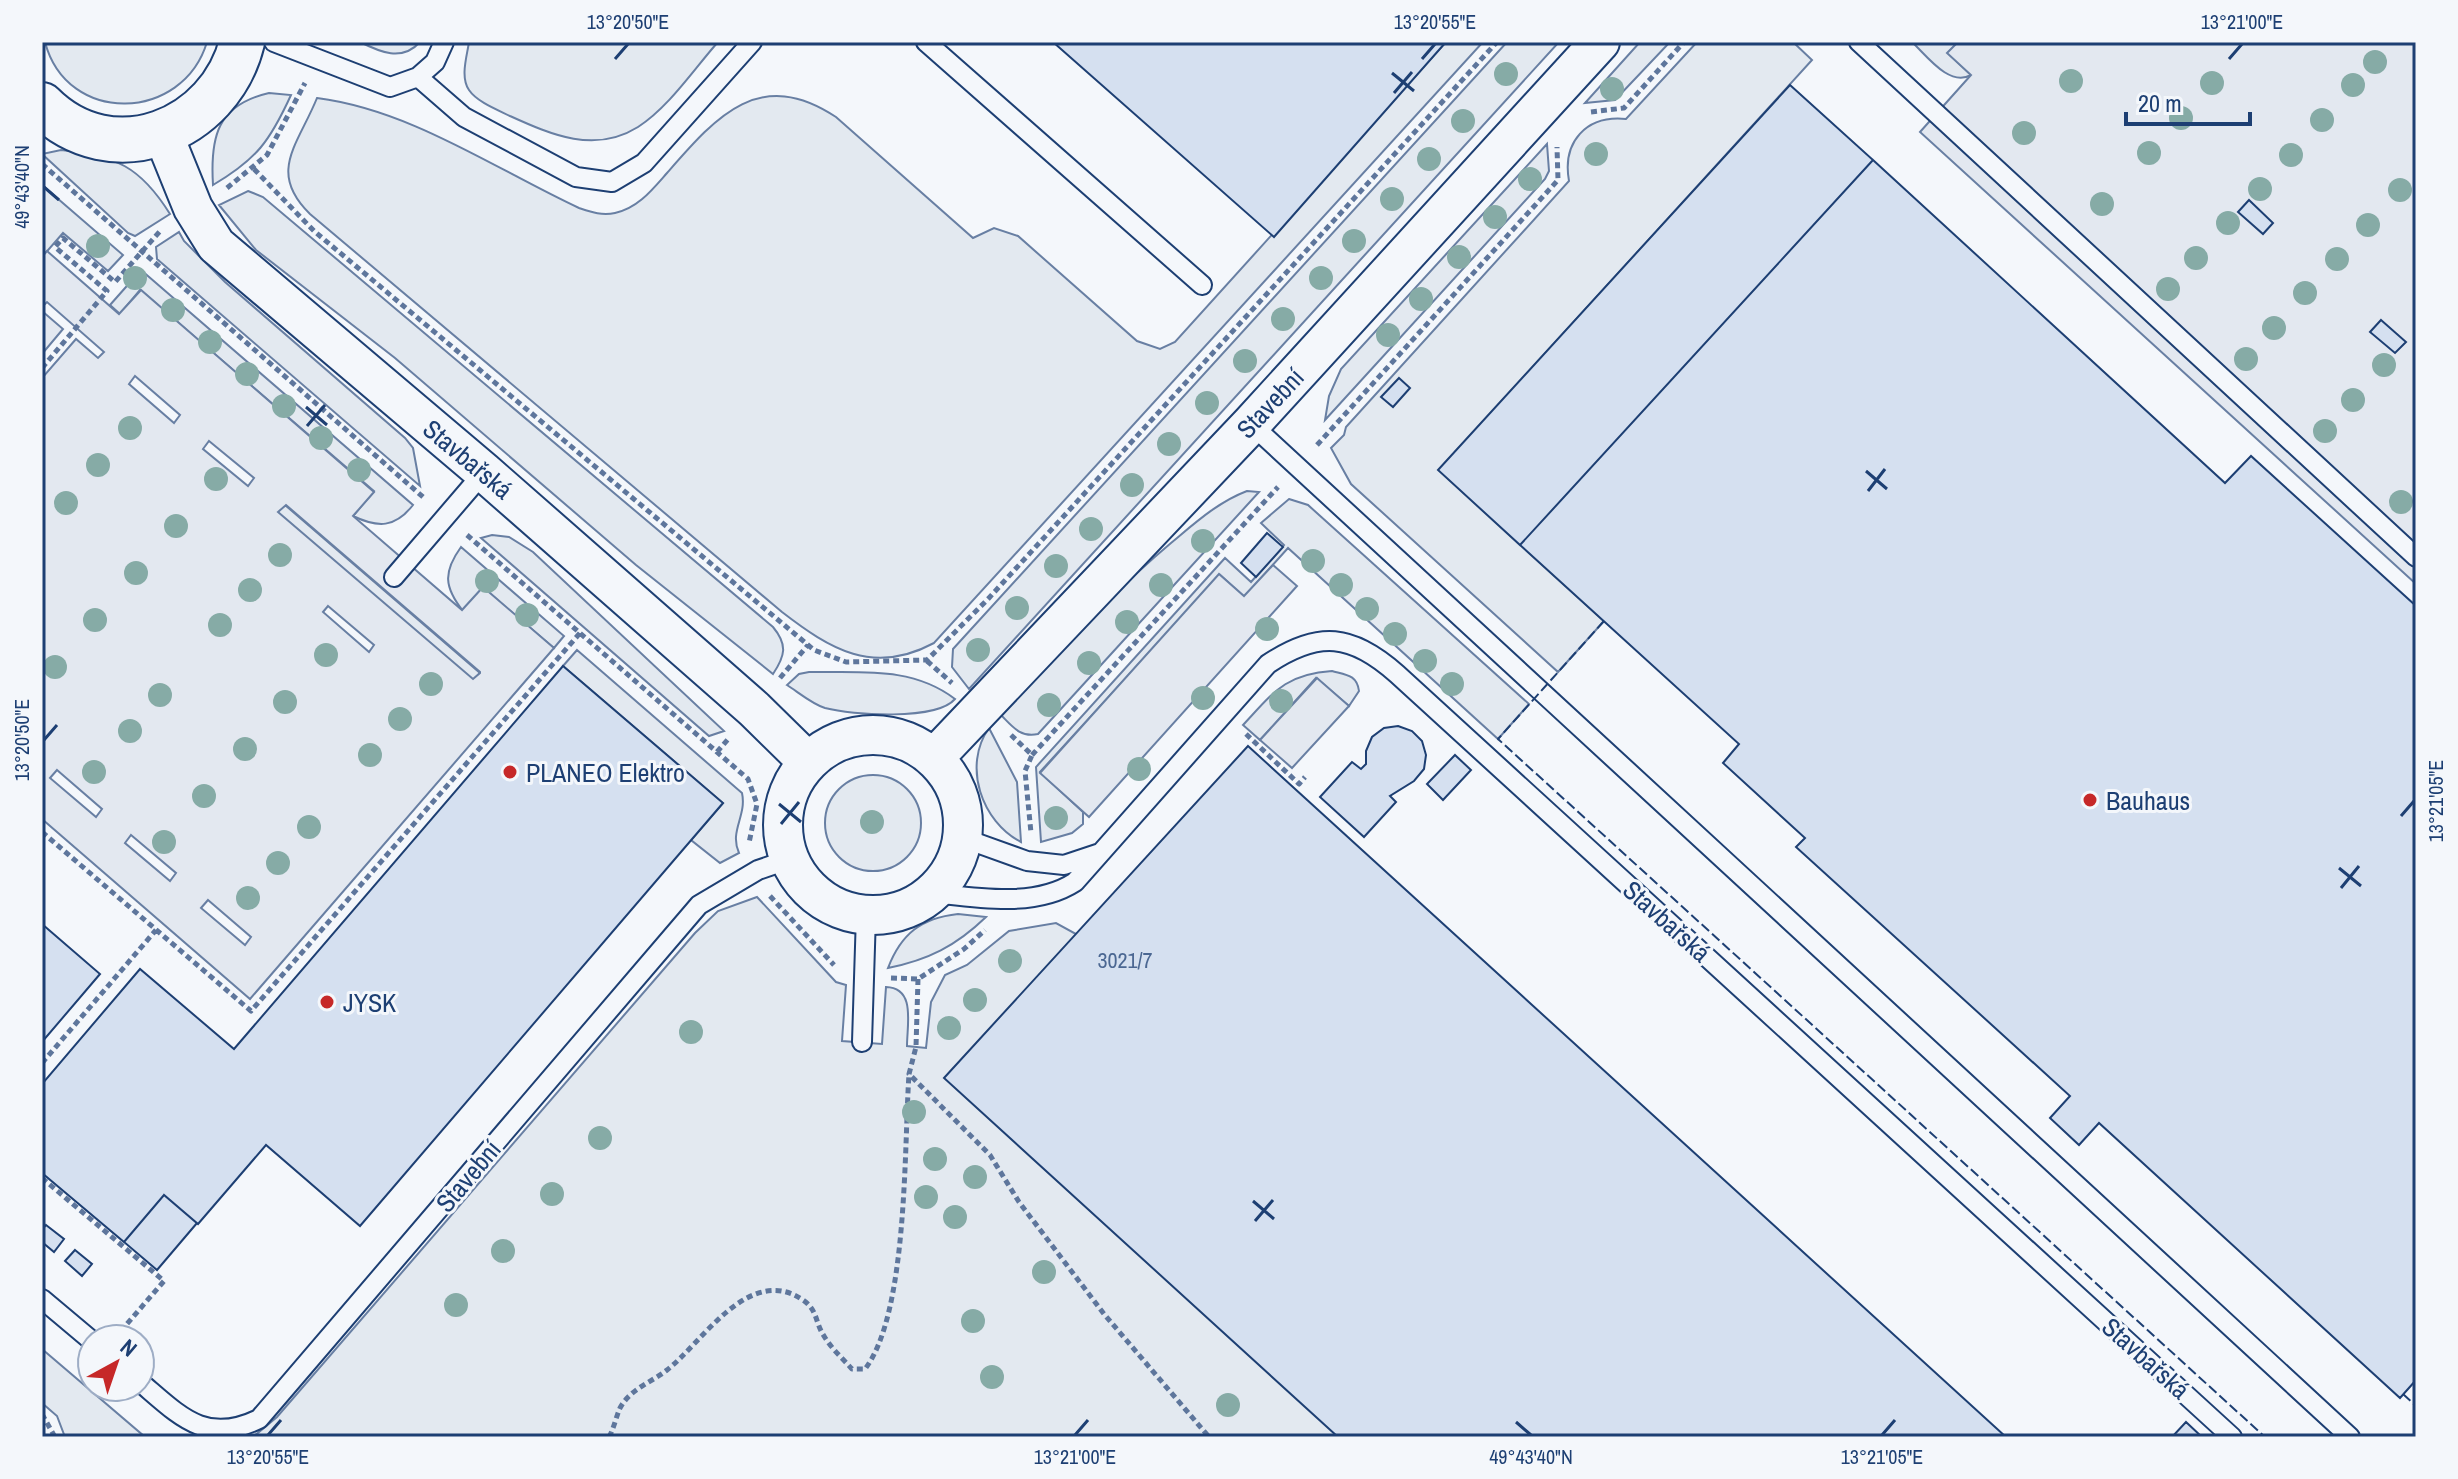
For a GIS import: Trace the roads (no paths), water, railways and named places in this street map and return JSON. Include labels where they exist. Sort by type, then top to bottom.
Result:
[{"type":"street","points":[[42,105],[69,125],[92,134],[127,139],[163,134],[194,117],[219,94],[236,64],[242,42]]},
{"type":"street","name":"Stavební","points":[[934,758],[1251,424],[1600,42]]},
{"type":"street","name":"Stavbařská","points":[[163,134],[193,208],[216,245],[484,472],[754,709],[808,762]]},
{"type":"street","points":[[870,735],[900,738],[934,758],[946,771],[958,794],[964,820],[963,838],[953,868],[933,893],[902,911],[866,915],[842,910],[820,898],[798,874],[774,865],[784,808],[797,775],[808,762],[841,740],[870,735]]},
{"type":"lane","points":[[274,42],[390,87],[418,77],[435,62],[444,42]]},
{"type":"lane","points":[[418,77],[464,117],[576,177],[612,182],[644,163],[752,42]]},
{"type":"lane","points":[[926,42],[1202,285]]},
{"type":"lane","points":[[1859,42],[2416,557]]},
{"type":"lane","points":[[1251,424],[2350,1437]]},
{"type":"lane","points":[[394,577],[484,472]]},
{"type":"lane","name":"Stavbařská","points":[[933,893],[988,899],[1059,892],[1075,882],[1268,664],[1290,649],[1314,641],[1356,645],[1397,674],[2232,1437]]},
{"type":"lane","points":[[963,838],[1027,861],[1064,865],[1100,853]]},
{"type":"lane","name":"Stavební","points":[[156,1394],[197,1426],[218,1431],[240,1428],[259,1419],[699,905],[774,865]]},
{"type":"lane","points":[[862,1042],[866,915]]},
{"type":"lane","points":[[42,1299],[76,1328]]},
{"type":"place","name":"PLANEO Elektro","points":[[510,772]]},
{"type":"place","name":"Bauhaus","points":[[2090,800]]},
{"type":"place","name":"JYSK","points":[[327,1002]]}]
